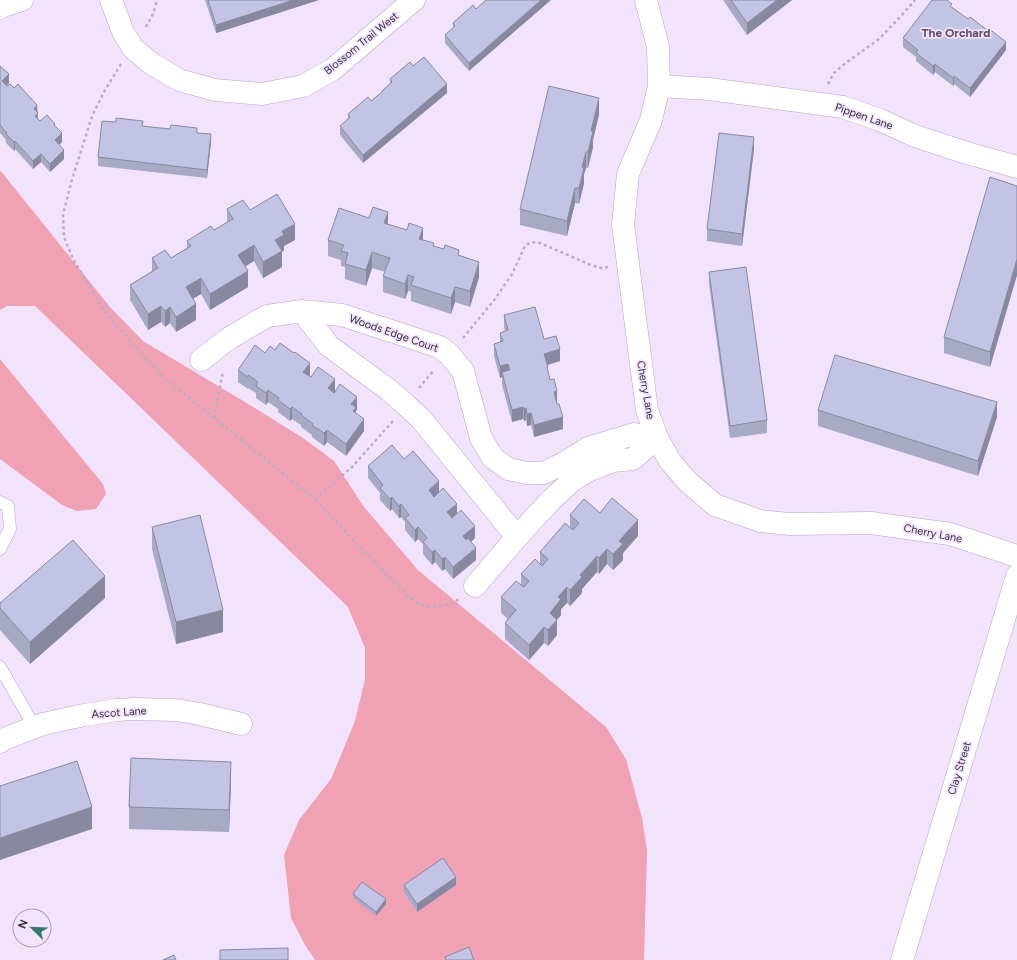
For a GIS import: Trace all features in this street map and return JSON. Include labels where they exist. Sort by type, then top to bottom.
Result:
[{"type":"street","points":[[0,8],[22,0]]},
{"type":"street","name":"Blossom Trail West","points":[[111,0],[122,32],[133,48],[149,62],[179,80],[215,90],[262,94],[303,86],[332,70],[414,0]]},
{"type":"street","name":"Cherry Lane","points":[[646,0],[658,47],[658,86],[651,120],[628,174],[623,225],[648,410],[657,438],[670,461],[687,481],[715,504],[760,521],[789,524],[871,523],[950,534],[1017,556]]},
{"type":"street","name":"Pippen Lane","points":[[658,86],[709,89],[843,107],[880,120],[915,136],[1017,167]]},
{"type":"street","points":[[302,311],[329,346],[389,390],[421,419],[517,537]]},
{"type":"street","name":"Woods Edge Court","points":[[201,360],[228,339],[267,316],[302,311],[342,315],[440,347],[449,354],[463,371],[481,438],[493,458],[508,468],[527,473],[544,473],[566,462],[588,448],[634,434],[657,438]]},
{"type":"street","points":[[475,586],[551,500],[574,479],[590,470],[613,461],[633,459],[657,438]]},
{"type":"street","name":"Clay Street","points":[[902,960],[1017,576]]},
{"type":"street","name":"Ascot Lane","points":[[0,742],[4,739],[36,728],[43,724],[84,715],[117,710],[176,710],[241,724]]},
{"type":"lane","points":[[0,502],[8,506],[10,529],[0,549]]},
{"type":"lane","points":[[0,667],[36,728]]},
{"type":"path","points":[[822,103],[826,87],[834,73],[879,39],[915,0]]},
{"type":"path","points":[[214,418],[228,339]]},
{"type":"path","points":[[315,499],[394,583],[418,604],[441,606],[455,601],[475,586]]},
{"type":"shaded area","points":[[0,170],[110,307],[143,341],[303,438],[334,461],[364,507],[418,570],[606,727],[626,759],[642,818],[647,850],[644,960],[315,960],[305,945],[291,918],[284,855],[299,820],[331,779],[355,721],[365,679],[365,648],[348,607],[35,306],[7,306],[0,310]],"holes":[[[456,885],[417,912],[404,893]]]},
{"type":"shaded area","points":[[0,359],[103,484],[106,494],[96,509],[77,511],[62,505],[0,459]]},
{"type":"building","points":[[208,0],[293,0],[216,25]]},
{"type":"building","points":[[486,0],[541,0],[469,63],[445,35],[455,26],[453,23],[473,5],[476,9]]},
{"type":"building","points":[[731,0],[777,0],[747,23]]},
{"type":"building","points":[[932,0],[947,0],[952,4],[950,6],[968,19],[970,17],[987,30],[988,28],[1006,42],[970,88],[954,76],[953,78],[935,64],[933,66],[916,53],[918,50],[903,38]]},
{"type":"building","points":[[424,57],[447,84],[363,155],[340,126],[350,117],[348,114],[368,97],[371,101],[382,92],[392,82],[390,79],[410,62],[413,66]]},
{"type":"building","points":[[0,66],[9,74],[2,81],[7,86],[10,84],[14,88],[18,84],[37,105],[34,109],[38,113],[35,116],[40,121],[47,115],[62,133],[55,140],[64,150],[50,164],[41,154],[33,161],[15,141],[14,142],[6,134],[7,133],[0,125]]},
{"type":"building","points":[[549,86],[599,98],[591,131],[593,131],[588,152],[586,152],[582,167],[584,168],[579,188],[575,188],[567,221],[520,209]]},
{"type":"building","points":[[116,118],[143,121],[142,126],[170,129],[171,125],[197,128],[197,133],[211,134],[207,170],[98,157],[102,121],[116,122]]},
{"type":"building","points":[[719,133],[754,137],[742,234],[707,229]]},
{"type":"building","points":[[990,177],[1017,186],[1017,259],[990,352],[944,337]]},
{"type":"building","points":[[277,194],[295,224],[282,231],[284,235],[275,240],[282,251],[263,262],[254,245],[238,255],[248,271],[210,294],[201,278],[186,287],[196,304],[176,317],[170,307],[165,311],[161,306],[148,314],[130,285],[158,268],[152,258],[165,250],[171,258],[191,246],[187,241],[211,226],[214,230],[233,219],[227,209],[243,200],[250,210]]},
{"type":"building","points":[[373,207],[388,212],[384,223],[407,230],[409,223],[423,228],[419,239],[434,243],[433,246],[444,249],[445,245],[459,250],[458,255],[479,262],[470,291],[455,287],[451,298],[411,285],[414,277],[408,275],[405,284],[383,276],[390,258],[372,252],[366,270],[345,264],[348,253],[341,251],[344,245],[328,240],[339,208],[369,218]]},
{"type":"building","points":[[746,267],[767,420],[730,426],[709,272]]},
{"type":"building","points":[[535,307],[544,339],[556,336],[560,349],[544,354],[550,380],[554,379],[557,391],[554,392],[557,404],[559,404],[563,417],[534,425],[531,413],[527,414],[526,408],[524,409],[523,407],[512,410],[502,372],[510,370],[508,364],[500,366],[494,344],[503,341],[500,333],[508,330],[504,315]]},
{"type":"building","points":[[280,343],[310,363],[303,372],[311,377],[318,367],[335,379],[328,388],[334,393],[340,384],[357,397],[351,404],[356,407],[353,411],[364,419],[346,444],[327,430],[324,433],[312,425],[313,424],[301,415],[302,414],[292,407],[290,409],[268,390],[266,393],[256,386],[258,382],[238,370],[255,345],[265,353],[270,346],[275,350]]},
{"type":"building","points":[[835,355],[997,402],[978,461],[818,410]]},
{"type":"building","points":[[392,445],[404,459],[413,451],[439,481],[429,490],[434,497],[443,488],[457,504],[447,512],[452,518],[461,510],[475,526],[463,536],[466,540],[468,538],[476,548],[453,567],[445,557],[442,559],[435,550],[432,552],[423,542],[427,538],[418,527],[415,530],[405,518],[409,515],[401,504],[399,506],[392,497],[390,499],[380,488],[383,485],[368,466]]},
{"type":"building","points":[[612,498],[638,520],[619,541],[623,544],[613,554],[607,549],[599,558],[597,556],[580,575],[582,577],[570,590],[567,587],[558,597],[561,599],[550,613],[557,620],[548,630],[544,627],[529,645],[505,623],[516,610],[501,597],[516,581],[524,587],[529,581],[521,574],[535,559],[542,566],[548,559],[540,552],[565,523],[573,530],[579,523],[570,515],[584,499],[600,513]]},
{"type":"building","points":[[200,515],[223,610],[176,622],[152,527]]},
{"type":"building","points":[[73,540],[105,576],[30,642],[0,608],[0,603]]},
{"type":"building","points":[[131,758],[231,762],[229,810],[129,807]]},
{"type":"building","points":[[77,761],[92,807],[0,838],[0,786]]},
{"type":"building","points":[[443,858],[456,877],[417,904],[404,885]]},
{"type":"building","points":[[362,882],[386,899],[376,912],[353,894]]},
{"type":"building","points":[[469,947],[474,960],[446,960],[445,957]]},
{"type":"building","points":[[288,948],[288,960],[220,960],[220,950]]},
{"type":"building","points":[[174,955],[176,960],[163,960]]},
{"type":"district","name":"The Orchard","points":[[956,33]]}]
